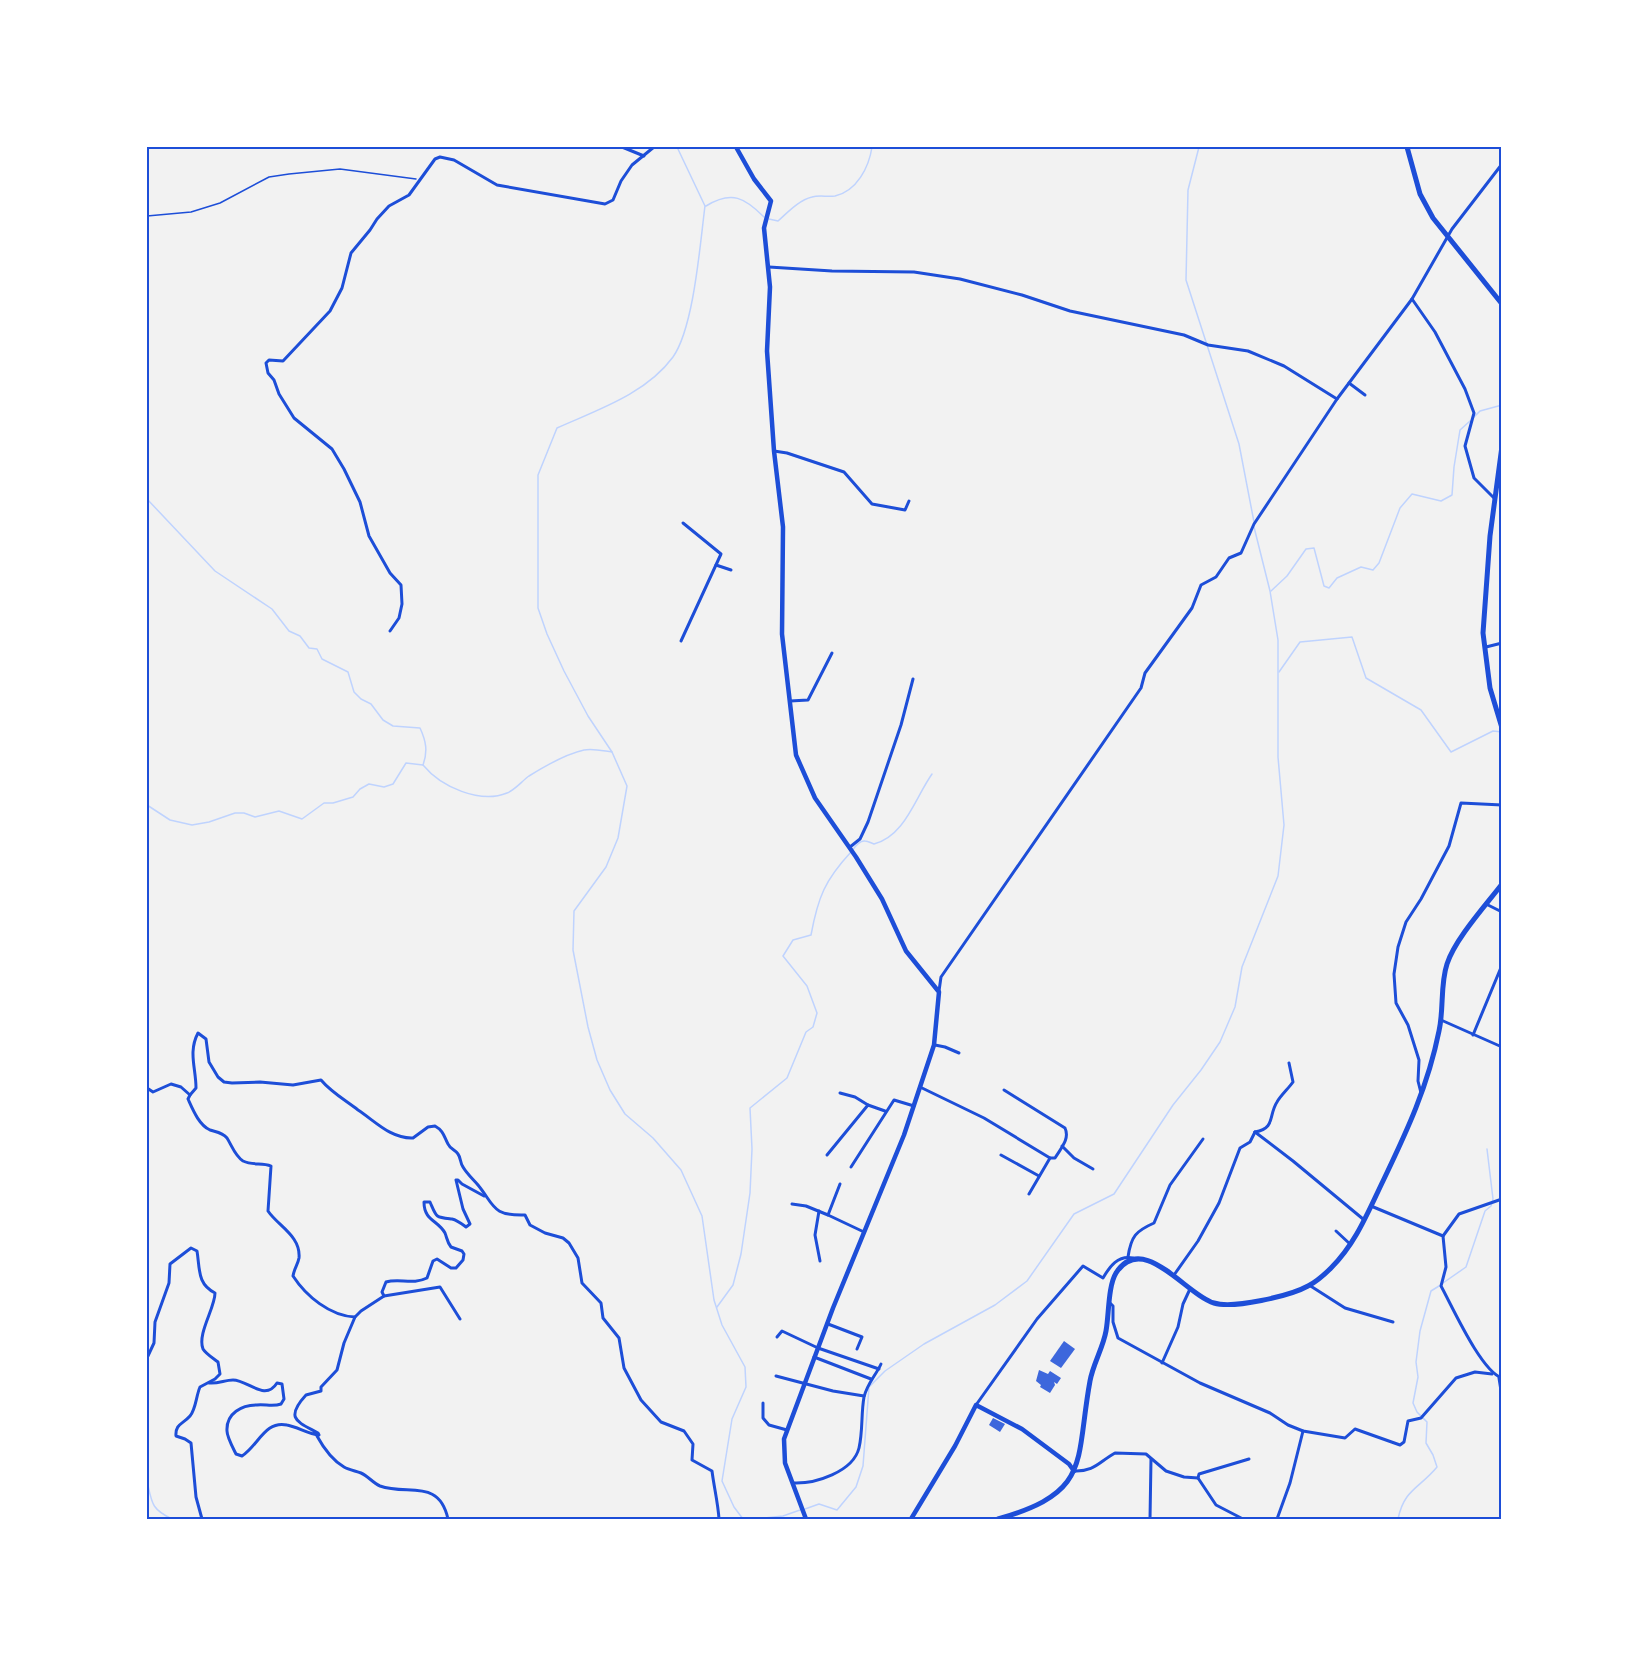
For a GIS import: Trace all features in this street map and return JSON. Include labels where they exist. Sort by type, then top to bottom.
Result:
[{"type":"highway","points":[[1407,147],[1420,194],[1432,218],[1502,304]]},
{"type":"highway","points":[[1502,446],[1490,536],[1483,633],[1495,707],[1502,728]]},
{"type":"highway","points":[[998,1519],[1055,1495],[1067,1484],[1074,1471],[1082,1448],[1090,1378],[1106,1334],[1116,1274],[1122,1267],[1136,1259],[1150,1260],[1206,1300],[1229,1305],[1267,1298],[1309,1285],[1331,1268],[1365,1221],[1401,1145],[1421,1095],[1436,1046],[1448,962],[1460,939],[1502,884]]},
{"type":"main road","points":[[736,147],[754,179],[771,201],[764,228],[770,287],[767,351],[774,452],[783,527],[782,634],[796,755],[815,798],[882,899],[906,951],[939,992],[934,1045],[904,1135],[827,1324],[784,1439],[785,1463],[805,1518]]},
{"type":"main road","points":[[911,1519],[955,1446],[976,1405],[1022,1429],[1070,1464],[1074,1471]]},
{"type":"street","points":[[622,147],[644,156]]},
{"type":"street","points":[[390,631],[399,618],[402,604],[401,585],[390,573],[369,536],[360,502],[332,449],[294,418],[268,373],[266,363],[269,360],[284,361],[330,311],[342,288],[351,253],[389,206],[409,195],[435,159],[448,158],[496,185],[609,203],[613,200],[621,181],[632,165],[654,147]]},
{"type":"street","points":[[939,992],[941,977],[1142,688],[1145,673],[1192,608],[1201,585],[1216,577],[1229,558],[1241,553],[1254,524],[1337,399],[1412,299],[1452,229],[1502,164]]},
{"type":"street","points":[[768,267],[832,272],[914,272],[960,279],[1070,310],[1184,335],[1208,345],[1248,351],[1284,366],[1337,399]]},
{"type":"street","points":[[1412,299],[1435,332],[1465,389],[1474,413],[1465,446],[1474,478],[1495,499]]},
{"type":"street","points":[[1349,383],[1365,394]]},
{"type":"street","points":[[774,452],[787,453],[844,472],[872,504],[905,510],[909,501]]},
{"type":"street","points":[[681,641],[721,554],[682,523]]},
{"type":"street","points":[[716,565],[731,570]]},
{"type":"street","points":[[1485,647],[1502,643]]},
{"type":"street","points":[[789,702],[808,699],[832,653]]},
{"type":"street","points":[[849,847],[860,839],[868,822],[901,725],[913,679]]},
{"type":"street","points":[[1421,1095],[1418,1081],[1419,1060],[1408,1025],[1396,1003],[1394,974],[1398,947],[1406,922],[1449,846],[1461,802],[1502,805]]},
{"type":"street","points":[[1486,904],[1502,912]]},
{"type":"street","points":[[1473,1035],[1502,965]]},
{"type":"street","points":[[1441,1020],[1502,1047]]},
{"type":"street","points":[[190,1095],[196,1088],[192,1059],[198,1033],[206,1039],[209,1062],[218,1077],[225,1082],[293,1085],[321,1080],[332,1092],[376,1125],[400,1136],[413,1138],[428,1127],[435,1126],[444,1133],[447,1144],[458,1154],[465,1172],[478,1185],[489,1203],[501,1212],[525,1215],[530,1226],[562,1238],[569,1244],[578,1258],[582,1283],[601,1303],[603,1318],[619,1338],[624,1368],[641,1400],[661,1422],[684,1431],[693,1444],[692,1460],[712,1471],[719,1519]]},
{"type":"street","points":[[934,1045],[959,1053]]},
{"type":"street","points":[[1255,1132],[1263,1131],[1271,1122],[1277,1101],[1293,1082],[1289,1063]]},
{"type":"street","points":[[147,1088],[153,1092],[166,1085],[176,1084],[190,1095]]},
{"type":"street","points":[[920,1086],[984,1118],[1050,1158]]},
{"type":"street","points":[[1004,1090],[1065,1128],[1067,1137],[1054,1158],[1050,1158],[1029,1194]]},
{"type":"street","points":[[840,1093],[855,1097],[885,1111]]},
{"type":"street","points":[[190,1095],[189,1099],[200,1120],[210,1130],[226,1137],[242,1160],[254,1165],[271,1166],[268,1211],[290,1233],[299,1248],[299,1258],[294,1270],[295,1279],[310,1296],[335,1313],[355,1317]]},
{"type":"street","points":[[851,1167],[894,1100],[914,1106]]},
{"type":"street","points":[[826,1155],[868,1105]]},
{"type":"street","points":[[1255,1132],[1365,1221]]},
{"type":"street","points":[[1174,1276],[1198,1241],[1219,1203],[1240,1148],[1250,1142],[1255,1132]]},
{"type":"street","points":[[1128,1257],[1130,1245],[1139,1229],[1154,1222],[1170,1185],[1203,1139]]},
{"type":"street","points":[[1062,1146],[1074,1158],[1094,1169]]},
{"type":"street","points":[[1001,1155],[1040,1176]]},
{"type":"street","points":[[384,1296],[382,1292],[386,1282],[392,1280],[412,1282],[427,1278],[433,1261],[437,1259],[451,1268],[456,1268],[463,1260],[462,1251],[451,1247],[440,1226],[434,1223],[424,1211],[424,1202],[430,1202],[433,1213],[439,1218],[456,1220],[466,1227],[470,1224],[463,1209],[456,1180],[485,1196]]},
{"type":"street","points":[[828,1215],[840,1184]]},
{"type":"street","points":[[1492,1374],[1473,1346],[1441,1286],[1446,1267],[1443,1236],[1459,1214],[1502,1199]]},
{"type":"street","points":[[792,1204],[819,1211],[864,1232]]},
{"type":"street","points":[[1371,1206],[1443,1236]]},
{"type":"street","points":[[819,1211],[815,1235],[820,1261]]},
{"type":"street","points":[[1336,1231],[1350,1244]]},
{"type":"street","points":[[147,1358],[154,1343],[155,1322],[169,1283],[170,1264],[191,1248],[196,1251],[202,1282],[206,1288],[215,1293],[202,1347],[218,1362],[220,1374],[200,1387],[192,1412],[178,1425],[176,1430],[176,1436],[191,1443],[196,1497],[202,1519]]},
{"type":"street","points":[[976,1405],[1037,1319],[1083,1266],[1103,1278],[1118,1260],[1128,1257],[1136,1259]]},
{"type":"street","points":[[1309,1285],[1345,1308],[1393,1322]]},
{"type":"street","points":[[316,1436],[319,1435],[318,1433],[303,1427],[298,1422],[295,1417],[296,1409],[306,1395],[321,1391],[321,1387],[337,1370],[344,1343],[355,1317],[361,1311],[384,1296],[440,1287],[460,1319]]},
{"type":"street","points":[[1162,1363],[1178,1327],[1183,1304],[1190,1289]]},
{"type":"street","points":[[1110,1303],[1113,1306],[1113,1322],[1118,1338],[1200,1383],[1270,1413],[1288,1425],[1303,1431],[1345,1438],[1354,1429],[1400,1444],[1404,1442],[1408,1421],[1421,1418],[1456,1378],[1475,1372],[1492,1374],[1501,1378],[1502,1397]]},
{"type":"street","points":[[827,1324],[862,1337],[857,1349]]},
{"type":"street","points":[[777,1337],[782,1331],[879,1369]]},
{"type":"street","points":[[814,1357],[872,1379]]},
{"type":"street","points":[[792,1483],[825,1477],[842,1469],[854,1459],[859,1450],[864,1396],[881,1364]]},
{"type":"street","points":[[776,1376],[833,1391],[864,1396]]},
{"type":"street","points":[[209,1383],[238,1381],[264,1391],[274,1388],[277,1383],[282,1384],[284,1399],[281,1404],[244,1406],[230,1417],[227,1432],[239,1456],[247,1453],[273,1425],[287,1425],[316,1436],[333,1459],[344,1467],[363,1474],[376,1484],[383,1487],[425,1490],[433,1494],[444,1508],[448,1519]]},
{"type":"street","points":[[763,1403],[763,1418],[769,1425],[787,1430]]},
{"type":"street","points":[[1277,1519],[1290,1483],[1303,1431]]},
{"type":"street","points":[[1074,1471],[1085,1472],[1115,1453],[1146,1454],[1166,1471],[1184,1477],[1198,1478]]},
{"type":"street","points":[[1198,1478],[1199,1474],[1208,1470],[1249,1458]]},
{"type":"street","points":[[1150,1519],[1151,1459]]},
{"type":"street","points":[[1198,1478],[1216,1505],[1243,1519]]},
{"type":"path","points":[[147,216],[191,212],[220,203],[269,177],[340,169],[420,179]]},
{"type":"building","points":[[1064,1341],[1075,1349],[1061,1368],[1050,1361]]},
{"type":"building","points":[[1039,1370],[1048,1374],[1050,1371],[1061,1378],[1057,1384],[1054,1382],[1055,1385],[1050,1393],[1040,1387],[1041,1385],[1036,1381]]},
{"type":"building","points":[[993,1418],[1005,1424],[1000,1432],[989,1425]]},
{"type":"waterway","points":[[677,147],[705,206]]},
{"type":"waterway","points":[[769,219],[778,221],[807,199],[817,196],[835,196],[850,189],[865,170],[872,147]]},
{"type":"waterway","points":[[1199,147],[1188,190],[1186,280],[1239,444],[1254,522]]},
{"type":"waterway","points":[[706,206],[723,198],[738,198],[751,205],[764,217]]},
{"type":"waterway","points":[[705,206],[691,306],[686,326],[673,357],[662,370],[635,391],[557,428],[538,475],[538,608],[564,671],[588,716],[612,752],[627,786],[618,838],[606,867],[574,911],[573,950],[588,1027],[597,1060],[610,1090],[625,1114],[653,1138],[681,1170],[702,1216],[714,1300],[722,1325],[745,1367],[746,1387],[732,1419],[722,1481],[734,1507],[743,1519]]},
{"type":"waterway","points":[[1473,418],[1480,411],[1502,405]]},
{"type":"waterway","points":[[1271,591],[1287,576],[1306,549],[1314,548],[1324,586],[1329,588],[1337,578],[1361,567],[1373,570],[1379,563],[1400,508],[1412,494],[1441,501],[1452,495],[1460,430],[1470,421]]},
{"type":"waterway","points":[[147,499],[215,571],[272,609],[289,631],[300,636],[309,648],[317,649],[322,659],[348,672],[354,692],[371,704],[383,720],[393,726],[420,728],[426,746],[423,765]]},
{"type":"waterway","points":[[805,1509],[819,1504],[837,1510],[856,1487],[863,1466],[869,1387],[885,1371],[924,1344],[995,1305],[1027,1281],[1074,1214],[1114,1194],[1173,1105],[1220,1042],[1235,1007],[1242,967],[1278,876],[1284,825],[1278,757],[1278,640],[1270,591],[1254,527]]},
{"type":"waterway","points":[[1279,672],[1300,642],[1352,637],[1366,678],[1421,710],[1451,752],[1493,731],[1502,732]]},
{"type":"waterway","points":[[147,805],[170,820],[192,825],[235,813],[255,817],[279,811],[302,819],[324,803],[333,803],[353,797],[369,784],[384,787],[393,784],[406,763],[423,765],[440,780],[462,791],[473,795],[496,796],[510,792],[529,776],[570,754],[587,749],[612,752]]},
{"type":"waterway","points":[[717,1307],[733,1285],[741,1254],[750,1193],[752,1149],[750,1108],[787,1078],[806,1032],[813,1027],[817,1013],[807,986],[783,956],[793,940],[811,935],[820,899],[842,862],[861,842],[874,844],[894,833],[908,815],[932,774]]},
{"type":"waterway","points":[[1443,1283],[1466,1267],[1485,1211],[1491,1206],[1493,1199],[1487,1149]]},
{"type":"waterway","points":[[1398,1519],[1408,1495],[1437,1467],[1426,1443],[1427,1422],[1417,1412],[1413,1403],[1418,1377],[1416,1362],[1420,1331],[1431,1291],[1439,1286]]},
{"type":"waterway","points":[[147,1481],[154,1505],[160,1512],[172,1519]]},
{"type":"waterway","points":[[754,1519],[783,1516],[800,1510]]}]
